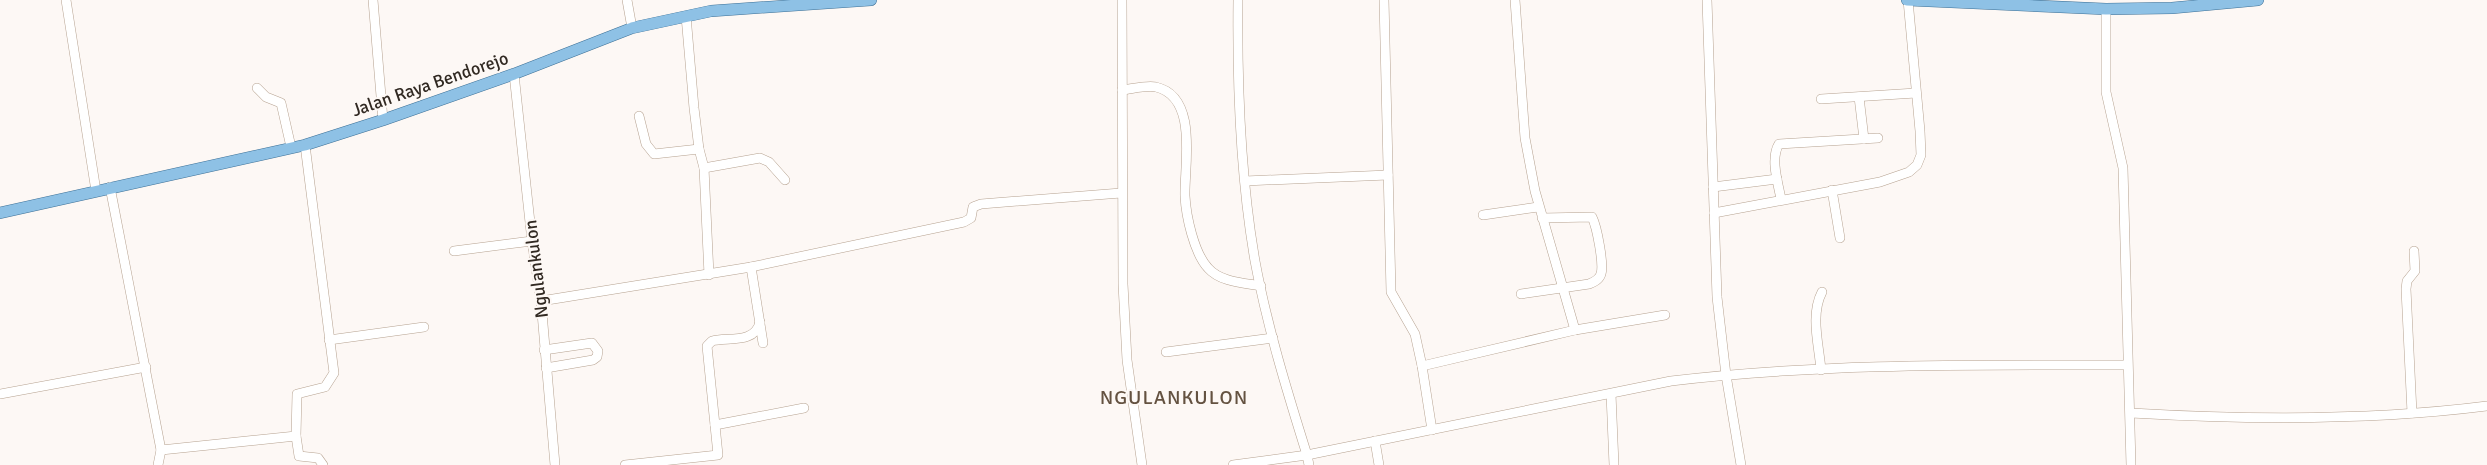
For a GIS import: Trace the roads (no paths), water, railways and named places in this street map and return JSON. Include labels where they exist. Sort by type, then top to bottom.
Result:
[{"type":"main road","name":"Jalan Raya Bendorejo","points":[[0,213],[304,145],[383,120],[514,74],[632,28],[705,12],[798,2],[871,0]]},
{"type":"main road","points":[[1908,0],[2106,9],[2172,8],[2258,0]]},
{"type":"street","points":[[66,0],[96,191]]},
{"type":"street","points":[[373,0],[383,120]]},
{"type":"street","points":[[627,0],[632,28]]},
{"type":"street","points":[[1122,0],[1122,193],[1127,360],[1142,465]]},
{"type":"street","points":[[1238,0],[1238,49],[1245,180],[1261,286],[1273,338],[1309,465]]},
{"type":"street","points":[[1384,0],[1391,292],[1412,329],[1422,366],[1432,430]]},
{"type":"street","points":[[1515,0],[1525,138],[1538,207],[1564,288],[1575,330]]},
{"type":"street","points":[[1707,0],[1717,297],[1726,375],[1741,465]]},
{"type":"street","points":[[1714,213],[1880,182],[1910,172],[1917,165],[1921,155],[1908,0]]},
{"type":"street","points":[[2106,9],[2106,92],[2123,168],[2131,465]]},
{"type":"street","points":[[686,16],[699,149],[704,168],[709,274]]},
{"type":"street","name":"Ngulankulon","points":[[514,74],[532,241],[541,301],[555,465]]},
{"type":"street","points":[[1122,90],[1154,86],[1171,95],[1182,116],[1188,139],[1185,197],[1193,237],[1207,268],[1230,280],[1261,286]]},
{"type":"street","points":[[258,88],[266,97],[281,103],[291,147]]},
{"type":"street","points":[[1821,99],[1916,93]]},
{"type":"street","points":[[1859,97],[1864,139]]},
{"type":"street","points":[[639,116],[646,144],[654,154],[699,149]]},
{"type":"street","points":[[1781,199],[1776,150],[1780,144],[1878,138]]},
{"type":"street","points":[[304,145],[334,373],[325,387],[297,394],[296,436],[299,456],[318,458],[324,465]]},
{"type":"street","points":[[704,168],[760,158],[770,162],[785,180]]},
{"type":"street","points":[[1245,180],[1388,175]]},
{"type":"street","points":[[1714,186],[1778,180]]},
{"type":"street","points":[[110,188],[162,450],[158,465]]},
{"type":"street","points":[[1832,190],[1840,238]]},
{"type":"street","points":[[541,301],[751,267],[964,222],[971,218],[974,207],[981,204],[1122,193]]},
{"type":"street","points":[[1483,215],[1538,207]]},
{"type":"street","points":[[1522,294],[1564,288],[1597,280],[1601,274],[1593,220],[1589,216],[1542,218]]},
{"type":"street","points":[[454,252],[532,241]]},
{"type":"street","points":[[2412,413],[2406,289],[2407,280],[2415,271],[2414,251]]},
{"type":"street","points":[[751,267],[763,343]]},
{"type":"street","points":[[1821,370],[1815,313],[1816,302],[1822,292]]},
{"type":"street","points":[[1422,366],[1575,330],[1665,316]]},
{"type":"street","points":[[718,465],[707,346],[712,341],[749,336],[757,330],[760,322]]},
{"type":"street","points":[[329,340],[424,327]]},
{"type":"street","points":[[1166,352],[1273,338]]},
{"type":"street","points":[[544,350],[592,343],[598,352],[593,360],[546,368]]},
{"type":"street","points":[[1233,465],[1307,455],[1671,381],[1726,375],[1938,365],[2127,365]]},
{"type":"street","points":[[0,394],[146,367]]},
{"type":"street","points":[[1611,394],[1614,465]]},
{"type":"street","points":[[2131,414],[2275,419],[2412,413],[2487,406]]},
{"type":"street","points":[[715,425],[804,408]]},
{"type":"street","points":[[162,450],[296,436]]},
{"type":"street","points":[[1375,441],[1379,465]]},
{"type":"street","points":[[625,465],[718,455]]},
{"type":"district","name":"NGULANKULON","points":[[1174,397]]}]
